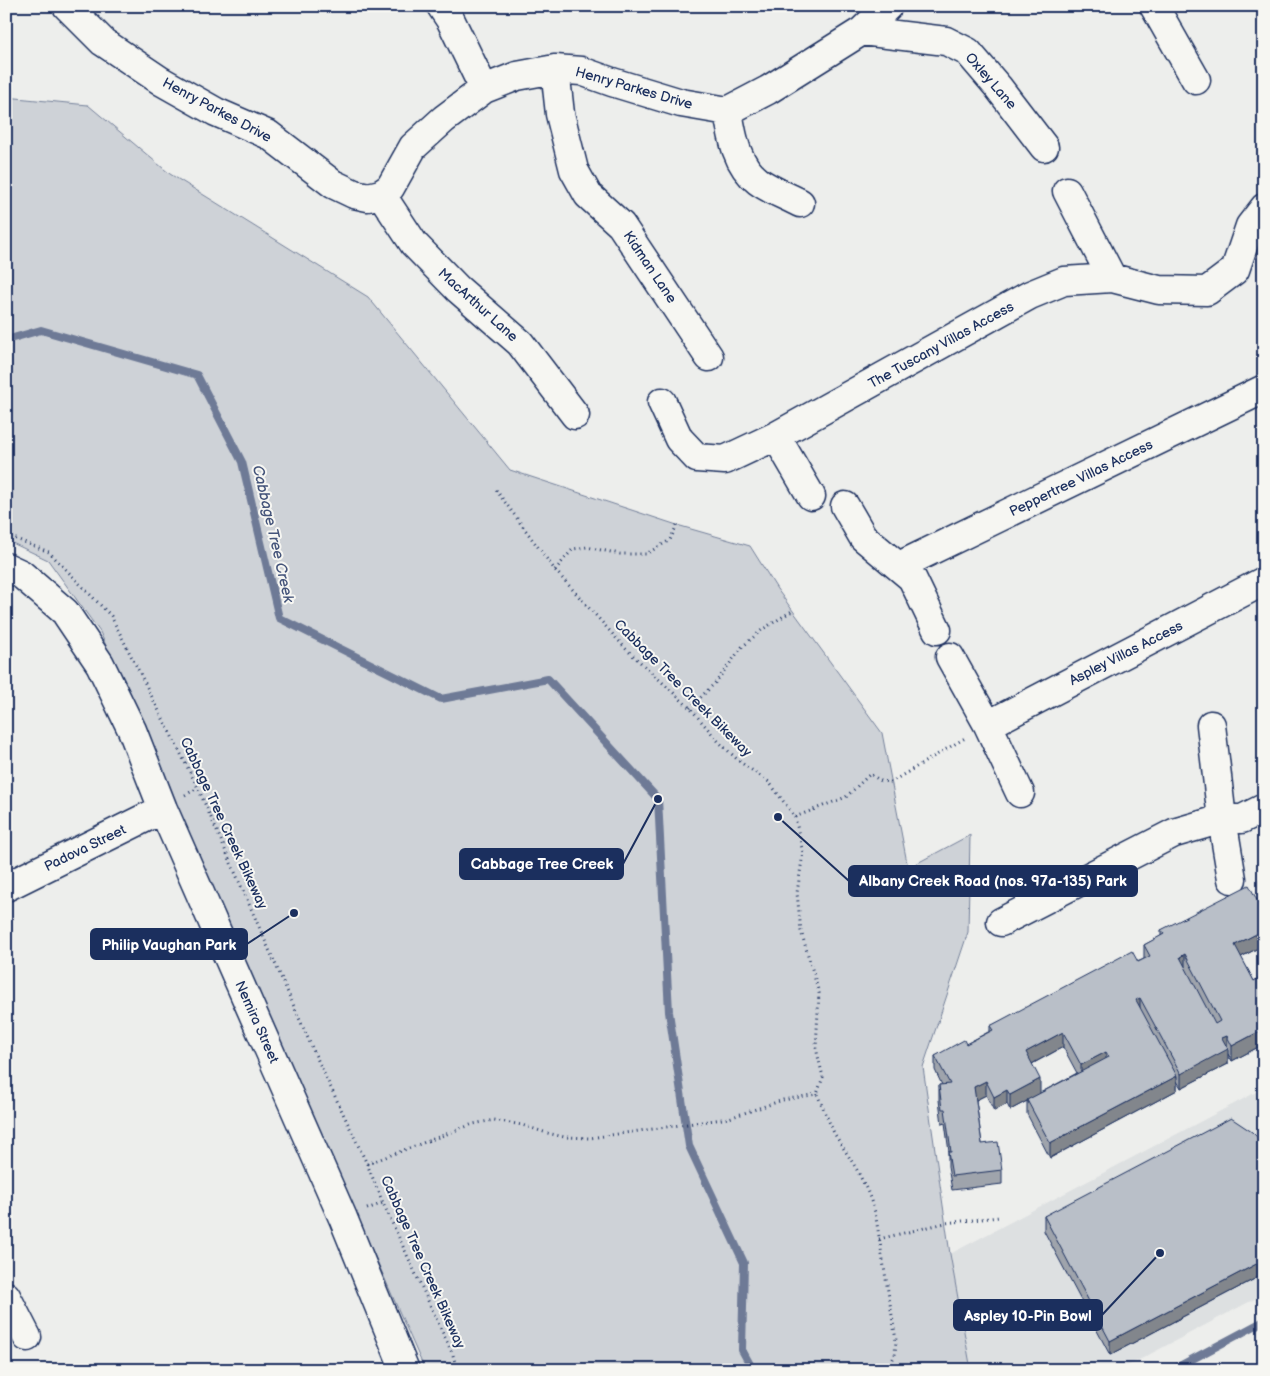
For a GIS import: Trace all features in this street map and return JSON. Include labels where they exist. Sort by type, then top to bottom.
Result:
[{"type":"street","name":"Henry Parkes Drive","points":[[67,6],[103,42],[161,82],[216,112],[269,136],[333,184],[354,194],[368,197],[382,194],[390,188],[414,148],[444,119],[484,89],[517,76],[555,69],[581,71],[681,103],[728,111]]},
{"type":"street","points":[[441,6],[451,21],[484,89]]},
{"type":"street","points":[[800,203],[758,181],[748,170],[739,157],[732,137],[728,111],[768,90],[862,31],[888,6]]},
{"type":"street","points":[[1154,6],[1196,80]]},
{"type":"street","name":"Oxley Lane","points":[[862,31],[946,41],[968,52],[998,87],[1044,147]]},
{"type":"street","name":"Kidman Lane","points":[[555,69],[560,114],[574,170],[588,194],[622,225],[709,357]]},
{"type":"street","points":[[1067,191],[1112,278]]},
{"type":"street","name":"MacArthur Lane","points":[[382,194],[414,244],[458,289],[520,343],[576,414]]},
{"type":"street","name":"The Tuscany Villas Access","points":[[662,402],[678,439],[697,458],[725,460],[776,436],[1030,295],[1064,281],[1112,278],[1159,290],[1207,290],[1235,270],[1250,226],[1264,208]]},
{"type":"street","name":"Peppertree Villas Access","points":[[899,566],[1264,389]]},
{"type":"street","points":[[776,436],[811,496]]},
{"type":"street","points":[[845,506],[863,537],[912,578],[938,630]]},
{"type":"street","name":"Nemira Street","points":[[6,567],[21,574],[66,612],[100,664],[132,730],[163,809],[343,1218],[405,1370]]},
{"type":"street","name":"Aspley Villas Access","points":[[988,724],[1264,581]]},
{"type":"street","points":[[950,658],[988,724],[1020,793]]},
{"type":"street","points":[[1211,725],[1222,819],[1232,879]]},
{"type":"street","points":[[1001,922],[1174,833],[1222,819],[1242,819],[1264,808]]},
{"type":"street","name":"Padova Street","points":[[6,886],[163,809]]},
{"type":"street","points":[[6,1296],[27,1337]]},
{"type":"path","name":"Cabbage Tree Creek Bikeway","points":[[367,1164],[473,1124],[494,1120],[522,1125],[564,1137],[590,1138],[729,1118],[783,1100],[817,1094],[823,1077],[816,1048],[819,993],[801,931],[797,893],[803,853],[795,817],[769,782],[740,762],[719,742],[690,708],[626,649],[555,570],[496,490]]},
{"type":"path","points":[[555,570],[573,549],[588,547],[620,554],[646,554],[670,540],[677,525]]},
{"type":"path","name":"Cabbage Tree Creek Bikeway","points":[[6,535],[49,552],[111,616],[198,788],[314,1052],[453,1355],[457,1370]]},
{"type":"path","points":[[690,708],[716,682],[742,647],[764,629],[792,611]]},
{"type":"path","points":[[795,817],[846,797],[870,774],[881,781],[891,782],[988,724]]},
{"type":"path","points":[[817,1094],[834,1133],[856,1168],[867,1190],[875,1212],[896,1340],[895,1355],[888,1370]]},
{"type":"path","points":[[879,1239],[945,1223],[999,1217]]},
{"type":"shaded area","points":[[6,97],[88,105],[170,174],[368,297],[510,470],[677,525],[750,546],[777,589],[882,733],[908,868],[970,835],[968,932],[923,1067],[950,1254],[971,1370],[425,1370],[100,632],[48,560],[6,540]]},
{"type":"shaded area","points":[[1264,1088],[1264,1294],[1120,1370],[971,1370],[950,1254]]},
{"type":"building","points":[[1264,877],[1264,887],[1260,879]]},
{"type":"building","points":[[1249,885],[1257,900],[1264,896],[1264,930],[1235,945],[1254,981],[1264,975],[1264,1029],[1232,1046],[1227,1036],[1222,1038],[1228,1049],[1181,1074],[1140,998],[1136,1000],[1177,1076],[1050,1143],[1027,1100],[1109,1057],[1106,1052],[1081,1065],[1063,1032],[1026,1052],[1040,1079],[1010,1095],[1007,1090],[994,1097],[986,1081],[974,1087],[982,1144],[998,1142],[1002,1170],[952,1176],[945,1109],[942,1109],[939,1085],[950,1084],[935,1056],[964,1040],[966,1044],[993,1030],[990,1026],[1132,951],[1138,962],[1150,956],[1144,945],[1164,934],[1161,930]],"holes":[[[1185,954],[1220,1021],[1215,1024],[1180,957]]]},
{"type":"building","points":[[1231,1118],[1252,1132],[1264,1144],[1264,1260],[1110,1341],[1044,1216]]},
{"type":"waterway","name":"Cabbage Tree Creek","points":[[6,340],[41,330],[197,375],[242,462],[279,618],[441,699],[548,679],[658,799],[669,1012],[689,1146],[744,1263],[742,1350],[753,1370]]},
{"type":"waterway","points":[[1172,1370],[1264,1321]]},
{"type":"place","name":"Cabbage Tree Creek","points":[[658,799]]},
{"type":"place","name":"Albany Creek Road (nos. 97a-135) Park","points":[[778,817]]},
{"type":"place","name":"Philip Vaughan Park","points":[[294,913]]},
{"type":"place","name":"Aspley 10-Pin Bowl","points":[[1160,1253]]}]
